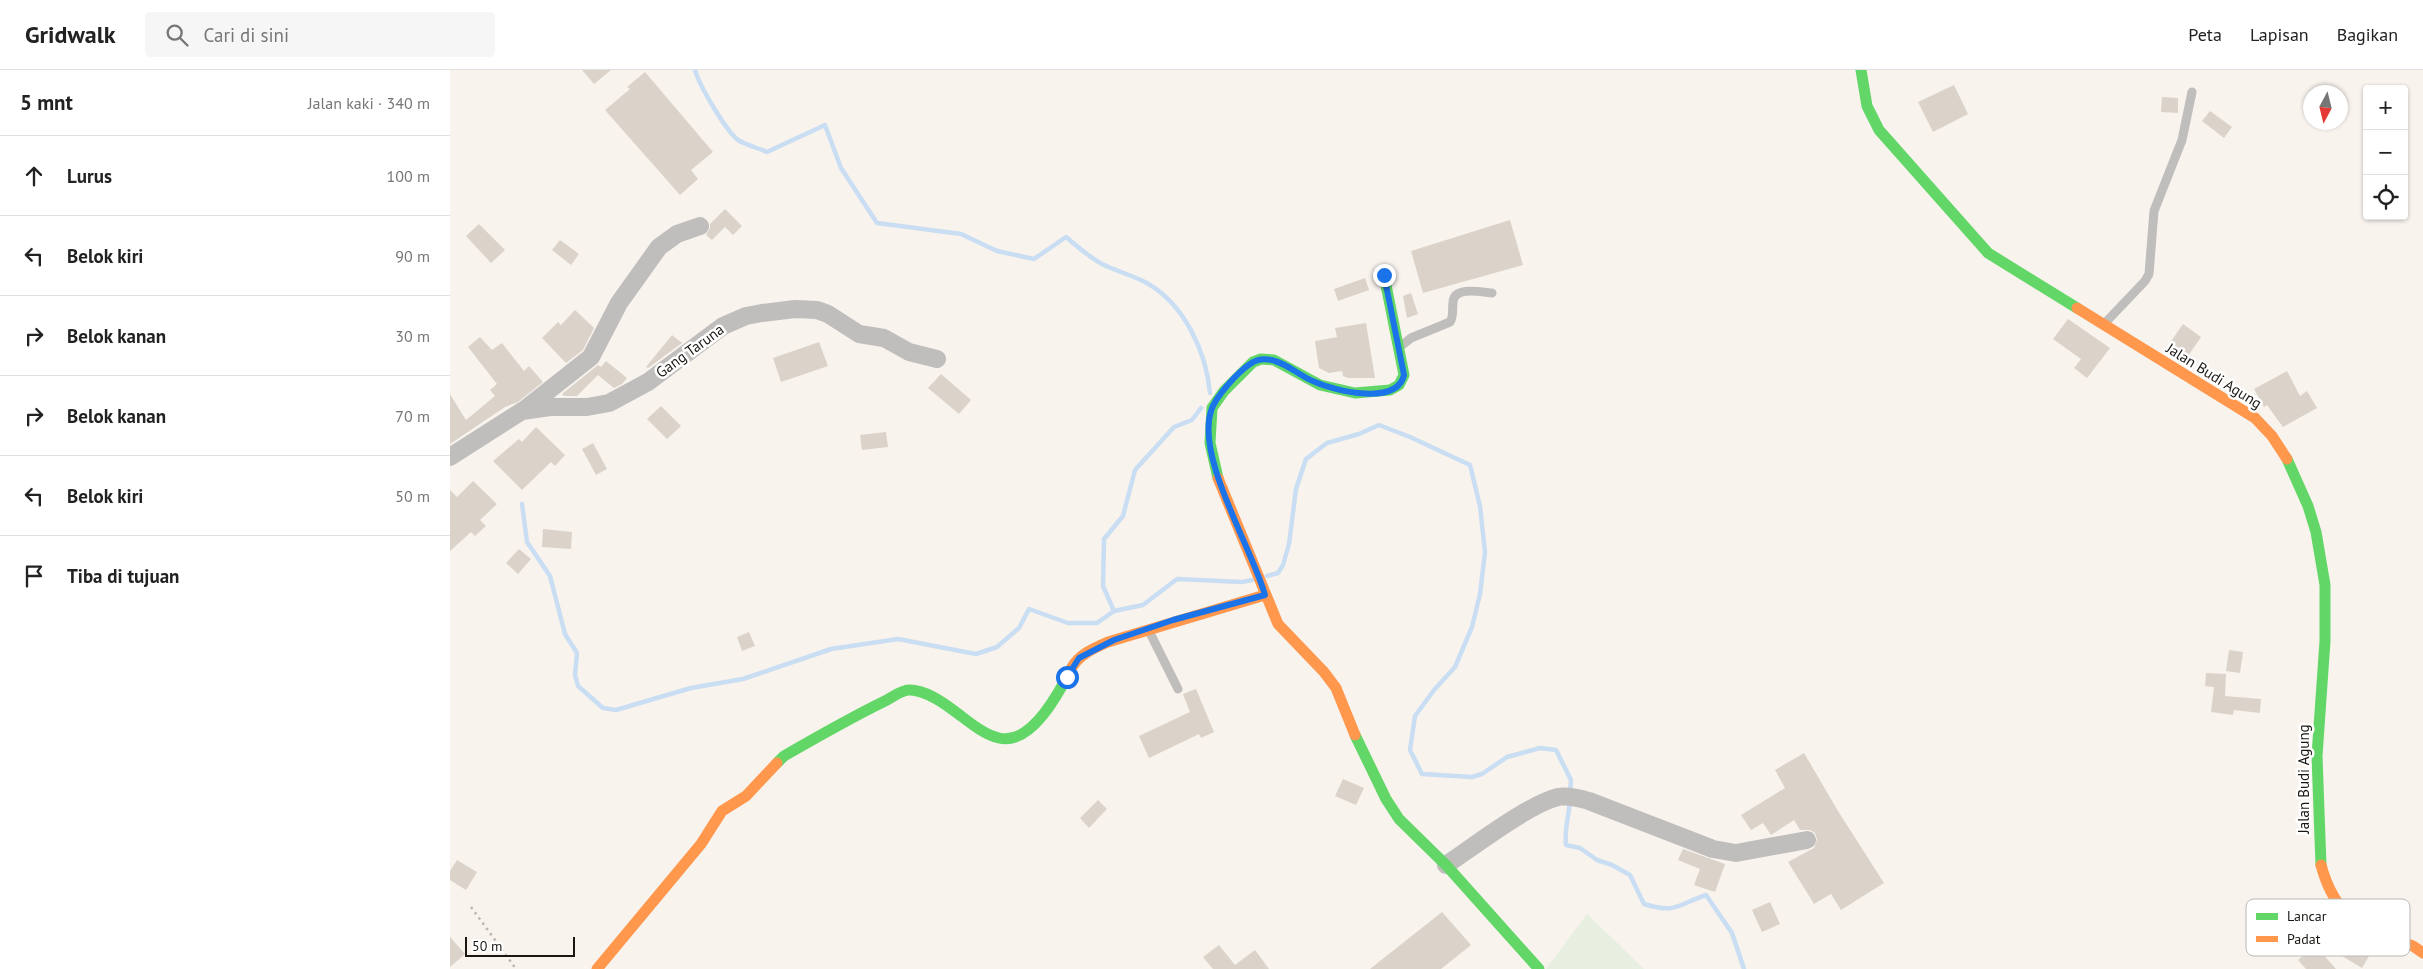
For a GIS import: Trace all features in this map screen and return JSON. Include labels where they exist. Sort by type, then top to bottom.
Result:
[{"type":"street","name":"Jalan Budi Agung","points":[[1861,70],[1867,106],[1879,130],[1980,246],[1997,259],[2254,418],[2276,441],[2294,474],[2310,511],[2323,567],[2326,608],[2318,740],[2320,863],[2330,890],[2336,899]]},
{"type":"street","points":[[522,411],[591,357],[619,303],[659,247],[677,234],[700,226]]},
{"type":"street","points":[[1384,275],[1404,375],[1403,381],[1398,386],[1386,392],[1358,394],[1328,387],[1274,360],[1258,359],[1242,371],[1215,402],[1211,411],[1209,429],[1211,446],[1232,514],[1254,560],[1263,590],[1278,624],[1324,672],[1336,688],[1361,752],[1386,799],[1405,826],[1446,865],[1539,969]]},
{"type":"street","name":"Gang Taruna","points":[[450,457],[522,411],[550,407],[587,407],[609,403],[648,382],[723,326],[746,316],[795,309],[817,310],[859,334],[884,338],[909,352],[938,359]]},
{"type":"street","points":[[597,969],[701,844],[722,812],[746,796],[784,756],[862,712],[907,690],[924,692],[990,735],[1012,739],[1027,731],[1035,723],[1079,658],[1114,640],[1263,590]]},
{"type":"street","points":[[1446,865],[1523,814],[1558,797],[1577,798],[1618,811],[1713,849],[1736,853],[1807,840]]},
{"type":"street","name":"Jalan Budi Agung","points":[[2410,945],[2423,953]]},
{"type":"lane","points":[[2103,325],[2145,281],[2149,274],[2154,211],[2182,140],[2192,92]]},
{"type":"lane","points":[[1399,348],[1411,338],[1450,322],[1453,317],[1453,299],[1458,293],[1467,291],[1492,293]]},
{"type":"lane","points":[[1148,629],[1178,689]]},
{"type":"path","points":[[471,907],[516,969]]},
{"type":"green space","points":[[1587,914],[1644,969],[1546,969]]},
{"type":"building","points":[[582,70],[611,70],[594,84]]},
{"type":"building","points":[[645,72],[713,152],[691,170],[698,179],[680,195],[605,110],[630,89],[627,87]]},
{"type":"building","points":[[1954,85],[1968,114],[1933,132],[1918,102]]},
{"type":"building","points":[[2162,97],[2178,98],[2178,113],[2161,112]]},
{"type":"building","points":[[2210,111],[2232,127],[2224,138],[2202,121]]},
{"type":"building","points":[[725,209],[742,226],[733,235],[725,227],[712,240],[706,235],[710,224]]},
{"type":"building","points":[[1510,220],[1523,265],[1423,293],[1411,251]]},
{"type":"building","points":[[479,224],[505,250],[491,263],[466,236]]},
{"type":"building","points":[[560,240],[579,254],[571,265],[552,250]]},
{"type":"building","points":[[1365,278],[1369,290],[1338,301],[1334,289]]},
{"type":"building","points":[[1411,293],[1418,314],[1407,318],[1403,296]]},
{"type":"building","points":[[575,310],[594,328],[583,350],[566,363],[542,338],[558,322],[561,325]]},
{"type":"building","points":[[2068,319],[2110,348],[2087,378],[2074,368],[2081,359],[2053,339]]},
{"type":"building","points":[[1366,323],[1375,378],[1348,378],[1343,376],[1342,371],[1329,373],[1319,368],[1315,341],[1337,337],[1335,328]]},
{"type":"building","points":[[2183,324],[2201,337],[2186,359],[2167,347]]},
{"type":"building","points":[[672,335],[682,343],[648,368],[646,367]]},
{"type":"building","points":[[480,337],[492,350],[502,343],[524,371],[529,366],[543,382],[518,402],[505,407],[450,444],[450,394],[466,420],[495,396],[490,390],[497,384],[468,347]]},
{"type":"building","points":[[819,342],[828,366],[781,382],[773,358]]},
{"type":"building","points":[[606,361],[627,378],[622,384],[614,388],[598,375],[577,396],[564,396],[562,394],[598,365],[601,367]]},
{"type":"building","points":[[2287,371],[2300,396],[2307,391],[2317,408],[2283,427],[2267,405],[2264,407],[2254,389]]},
{"type":"building","points":[[941,374],[971,400],[959,414],[928,388]]},
{"type":"building","points":[[661,406],[681,426],[667,439],[647,419]]},
{"type":"building","points":[[536,427],[565,455],[555,466],[551,462],[522,490],[493,461],[519,439],[522,442]]},
{"type":"building","points":[[886,432],[888,447],[862,450],[860,435]]},
{"type":"building","points":[[593,443],[607,469],[596,475],[582,449]]},
{"type":"building","points":[[473,481],[497,504],[480,520],[486,526],[475,536],[471,532],[450,551],[450,490],[457,497]]},
{"type":"building","points":[[543,529],[572,532],[571,549],[542,547]]},
{"type":"building","points":[[519,549],[531,559],[518,574],[506,563]]},
{"type":"building","points":[[749,632],[755,646],[742,651],[737,637]]},
{"type":"building","points":[[2229,650],[2243,652],[2240,673],[2226,671]]},
{"type":"building","points":[[2206,673],[2226,674],[2225,696],[2261,699],[2260,713],[2234,710],[2233,715],[2211,712],[2214,687],[2205,686]]},
{"type":"building","points":[[1196,689],[1214,732],[1201,738],[1199,734],[1149,758],[1139,736],[1190,712],[1183,694]]},
{"type":"building","points":[[1804,753],[1884,883],[1841,910],[1831,894],[1814,904],[1788,862],[1814,848],[1817,839],[1815,833],[1810,830],[1800,830],[1794,820],[1771,835],[1763,823],[1751,830],[1741,815],[1785,788],[1775,770]]},
{"type":"building","points":[[1343,779],[1364,788],[1356,805],[1335,796]]},
{"type":"building","points":[[1098,800],[1107,809],[1089,828],[1080,818]]},
{"type":"building","points":[[1683,849],[1725,864],[1715,892],[1694,885],[1700,869],[1678,860]]},
{"type":"building","points":[[457,860],[477,872],[466,890],[450,880],[450,871]]},
{"type":"building","points":[[1770,902],[1780,924],[1762,932],[1752,910]]},
{"type":"building","points":[[1442,912],[1471,945],[1441,969],[1370,969]]},
{"type":"building","points":[[450,937],[465,954],[450,967]]},
{"type":"building","points":[[1219,945],[1235,965],[1255,950],[1269,969],[1213,969],[1203,957]]},
{"type":"building","points":[[2303,956],[2325,956],[2336,969],[2306,969],[2298,960]]},
{"type":"building","points":[[2342,956],[2369,956],[2362,968]]},
{"type":"waterway","points":[[695,70],[720,118],[733,135],[745,143],[767,152],[825,125],[841,168],[877,223],[961,234],[997,251],[1034,259],[1066,237],[1102,264],[1145,282],[1171,302],[1191,330],[1204,361],[1210,393]]},
{"type":"waterway","points":[[522,504],[527,542],[550,576],[565,634],[577,653],[575,675],[578,686],[603,708],[616,710],[691,688],[743,679],[831,649],[898,639],[976,654],[997,647],[1019,628],[1029,609],[1068,623],[1097,623],[1114,611],[1103,586],[1104,539],[1123,516],[1135,470],[1174,427],[1192,420],[1201,408]]},
{"type":"waterway","points":[[1267,576],[1278,573],[1283,565],[1289,544],[1296,489],[1306,459],[1327,443],[1359,434],[1379,425],[1470,465],[1480,506],[1485,552],[1480,594],[1472,627],[1455,667],[1434,690],[1415,716],[1410,750],[1422,774],[1472,777],[1482,774],[1507,757],[1540,748],[1556,750],[1571,780],[1570,793]]},
{"type":"waterway","points":[[1114,611],[1143,605],[1177,579],[1242,582],[1252,580]]},
{"type":"waterway","points":[[1570,801],[1566,828],[1566,845],[1580,848],[1597,860],[1612,865],[1630,875],[1644,904],[1670,908],[1706,895],[1732,933],[1744,969]]},
{"type":"traffic: fast","points":[[1861,70],[1867,106],[1879,130],[1988,253],[2077,308]]},
{"type":"traffic: fast","points":[[1218,478],[1210,443],[1212,408],[1224,391],[1253,362],[1261,359],[1274,360],[1320,385],[1355,393],[1390,390],[1399,385],[1404,375],[1384,275]]},
{"type":"traffic: fast","points":[[2287,459],[2308,506],[2316,532],[2325,585],[2325,641],[2317,756],[2321,865]]},
{"type":"traffic: fast","points":[[777,763],[784,756],[906,690],[915,690],[933,697],[993,736],[1011,738],[1022,734],[1042,716],[1071,669]]},
{"type":"traffic: fast","points":[[1355,735],[1386,799],[1399,819],[1446,865],[1539,969]]},
{"type":"traffic: slow","points":[[2077,308],[2255,418],[2272,436],[2287,459]]},
{"type":"traffic: slow","points":[[1218,478],[1278,624],[1324,672],[1336,688],[1355,735]]},
{"type":"traffic: slow","points":[[1071,669],[1082,656],[1108,642],[1265,595]]},
{"type":"traffic: slow","points":[[597,969],[701,844],[722,811],[746,796],[777,763]]},
{"type":"traffic: slow","points":[[2321,865],[2326,882],[2335,899]]},
{"type":"traffic: slow","points":[[2410,945],[2423,953]]},
{"type":"route","points":[[1067,677],[1075,661],[1084,654],[1114,640],[1223,605],[1265,595],[1254,560],[1248,546],[1241,537],[1223,491],[1211,446],[1209,429],[1211,411],[1215,402],[1242,371],[1258,359],[1274,360],[1313,382],[1358,394],[1386,392],[1398,386],[1403,381],[1404,375],[1384,275]]}]
